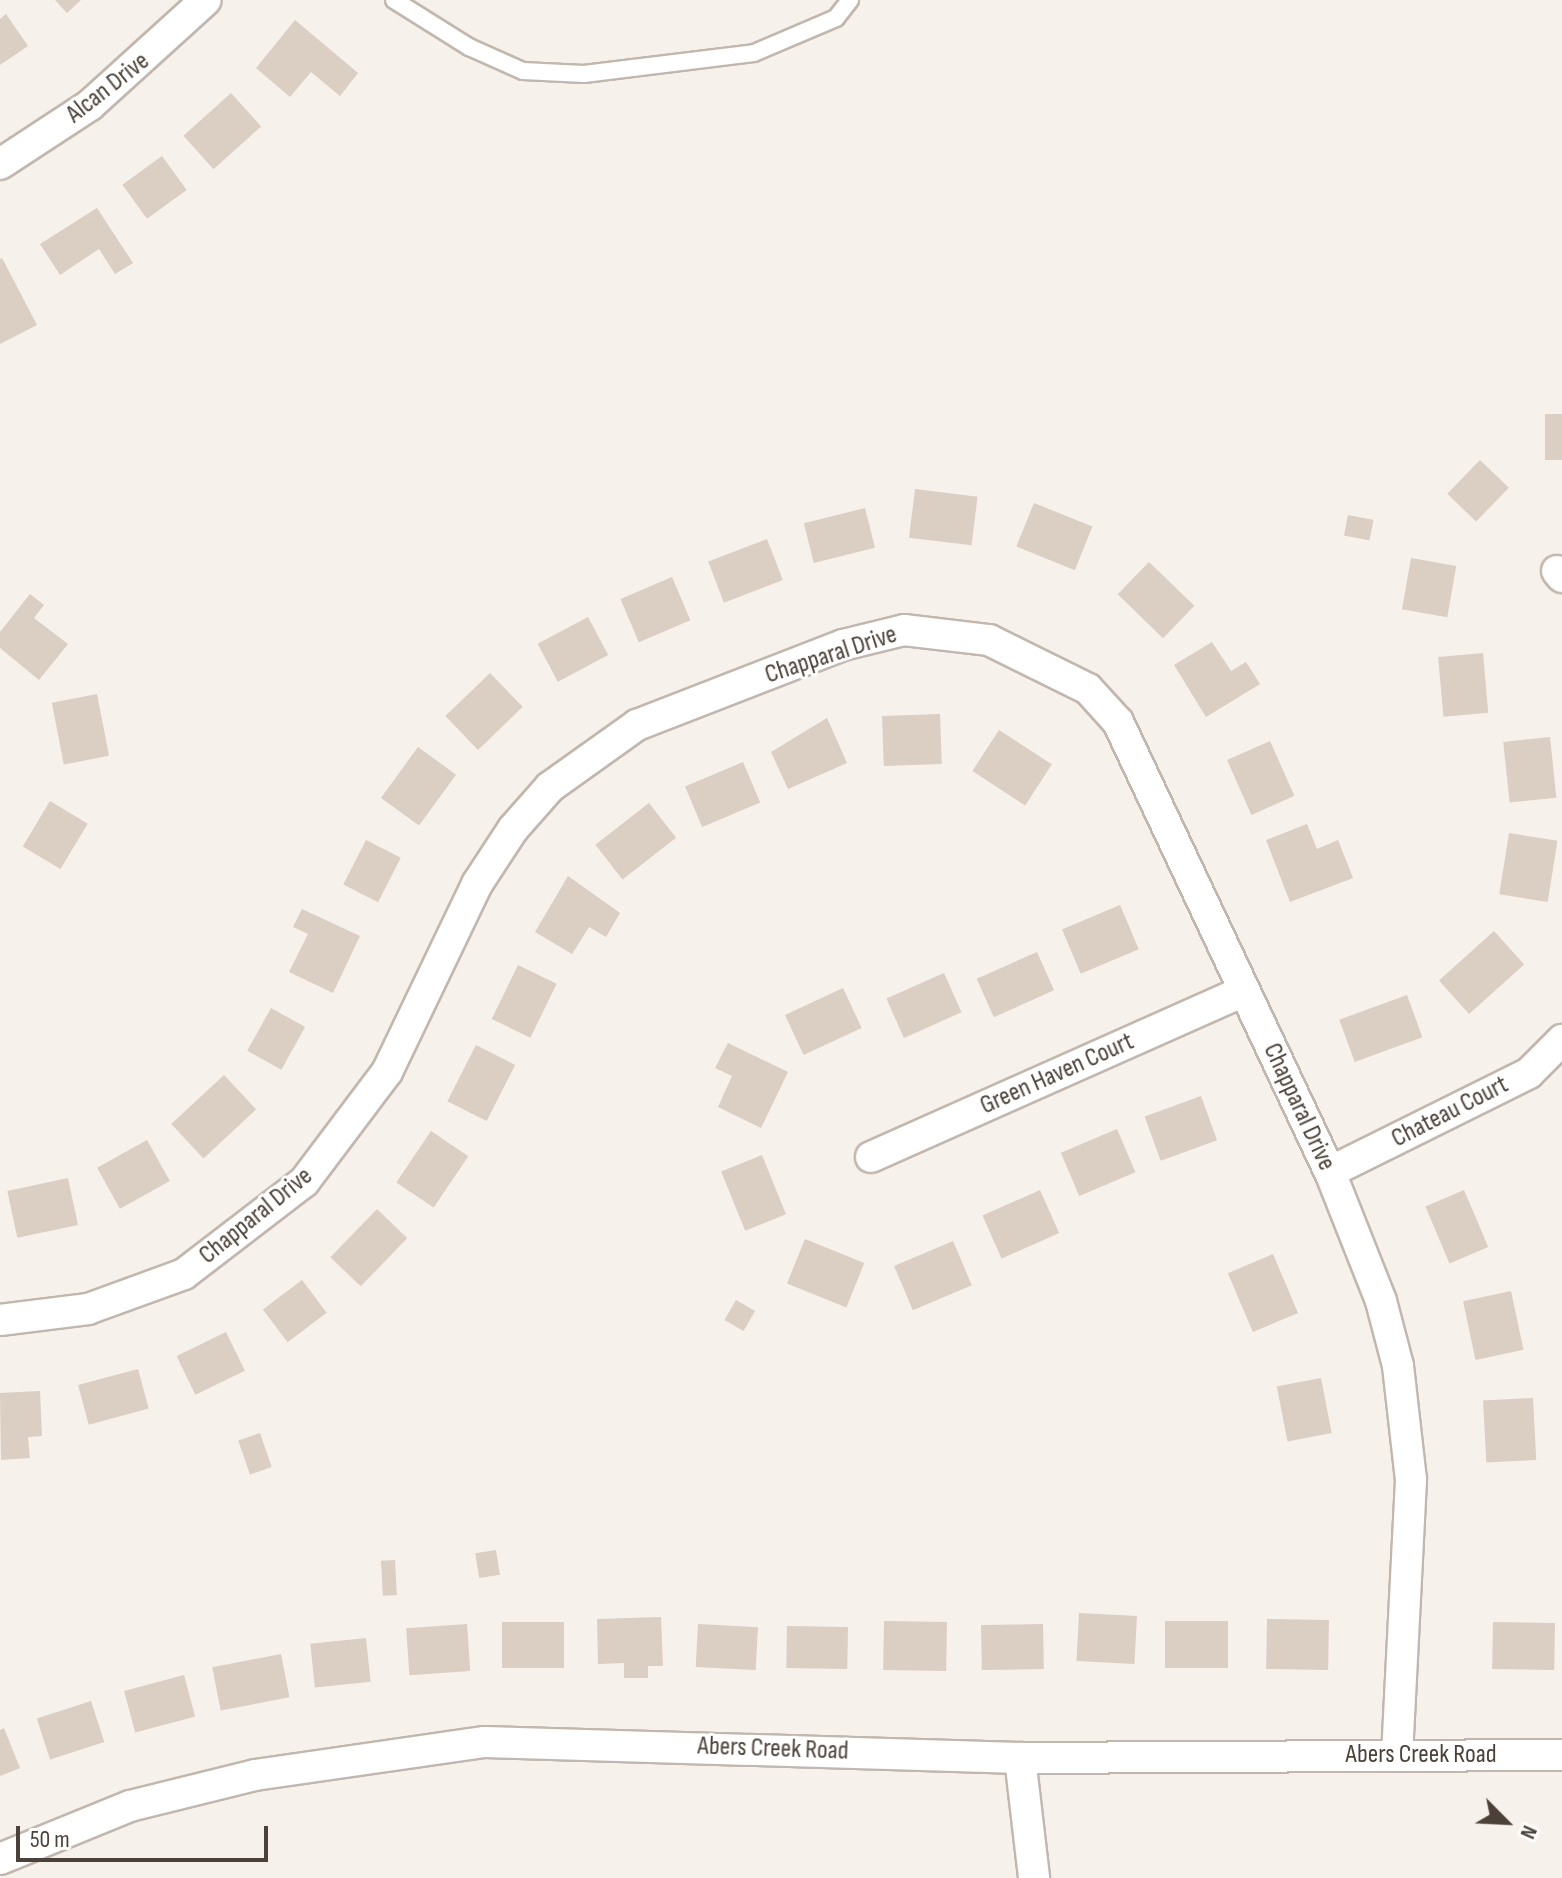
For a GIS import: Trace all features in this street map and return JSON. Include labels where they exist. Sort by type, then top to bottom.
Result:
[{"type":"street","name":"Alcan Drive","points":[[0,164],[90,105],[206,0]]},
{"type":"street","name":"Chapparal Drive","points":[[0,1320],[134,1294],[184,1274],[304,1182],[351,1126],[387,1072],[477,884],[550,787],[637,725],[843,645],[904,630],[944,631],[989,640],[1088,689],[1118,722],[1168,815],[1244,991],[1330,1172],[1381,1301],[1407,1418],[1411,1480],[1397,1754]]},
{"type":"street","name":"Green Haven Court","points":[[871,1157],[1244,991]]},
{"type":"street","name":"Chateau Court","points":[[1330,1172],[1529,1073],[1562,1040]]},
{"type":"street","name":"Abers Creek Road","points":[[0,1859],[130,1806],[255,1775],[485,1742],[1020,1758],[1562,1755]]},
{"type":"street","points":[[1020,1758],[1034,1878]]},
{"type":"lane","points":[[394,0],[469,47],[523,71],[584,74],[754,53],[836,18],[850,0]]},
{"type":"building","points":[[55,0],[81,0],[67,13]]},
{"type":"building","points":[[6,14],[28,46],[0,65],[0,19]]},
{"type":"building","points":[[295,20],[358,73],[340,96],[311,72],[290,97],[256,68]]},
{"type":"building","points":[[231,93],[261,126],[214,169],[183,136]]},
{"type":"building","points":[[162,156],[187,190],[147,219],[122,185]]},
{"type":"building","points":[[97,208],[133,263],[115,274],[99,249],[60,275],[40,244]]},
{"type":"building","points":[[0,259],[37,325],[0,344]]},
{"type":"building","points":[[1545,414],[1562,414],[1562,460],[1545,460]]},
{"type":"building","points":[[1480,460],[1509,488],[1476,522],[1447,494]]},
{"type":"building","points":[[915,489],[978,497],[972,545],[909,538]]},
{"type":"building","points":[[1034,503],[1092,527],[1075,570],[1016,547]]},
{"type":"building","points":[[865,508],[875,548],[814,563],[804,523]]},
{"type":"building","points":[[1348,515],[1374,520],[1370,541],[1344,536]]},
{"type":"building","points":[[767,539],[783,580],[724,603],[708,562]]},
{"type":"building","points":[[1411,558],[1456,566],[1447,617],[1402,609]]},
{"type":"building","points":[[1149,562],[1194,606],[1163,638],[1118,594]]},
{"type":"building","points":[[672,577],[690,620],[639,642],[620,599]]},
{"type":"building","points":[[30,594],[44,605],[34,618],[68,644],[39,680],[0,648],[0,632]]},
{"type":"building","points":[[588,617],[608,655],[558,682],[538,644]]},
{"type":"building","points":[[1212,642],[1231,671],[1246,662],[1260,684],[1206,717],[1174,665]]},
{"type":"building","points":[[1483,653],[1488,713],[1443,717],[1438,657]]},
{"type":"building","points":[[490,673],[523,707],[478,750],[445,716]]},
{"type":"building","points":[[97,694],[109,756],[64,765],[52,703]]},
{"type":"building","points":[[940,714],[942,764],[884,766],[882,716]]},
{"type":"building","points":[[827,718],[847,763],[788,789],[771,752]]},
{"type":"building","points":[[999,730],[1052,764],[1025,805],[972,771]]},
{"type":"building","points":[[1550,737],[1556,798],[1510,803],[1503,742]]},
{"type":"building","points":[[1270,741],[1294,796],[1251,815],[1227,760]]},
{"type":"building","points":[[418,747],[456,775],[419,826],[381,798]]},
{"type":"building","points":[[743,762],[760,803],[702,827],[685,787]]},
{"type":"building","points":[[50,801],[88,824],[60,869],[23,846]]},
{"type":"building","points":[[649,803],[676,838],[623,880],[595,845]]},
{"type":"building","points":[[1307,824],[1317,849],[1338,840],[1353,878],[1290,902],[1266,840]]},
{"type":"building","points":[[1509,833],[1557,841],[1548,902],[1499,894]]},
{"type":"building","points":[[366,840],[401,858],[378,902],[343,885]]},
{"type":"building","points":[[568,876],[620,913],[606,937],[589,927],[572,954],[535,932]]},
{"type":"building","points":[[1120,905],[1139,949],[1081,974],[1062,930]]},
{"type":"building","points":[[302,909],[360,936],[333,993],[289,972],[308,934],[293,927]]},
{"type":"building","points":[[1494,931],[1524,964],[1469,1014],[1439,981]]},
{"type":"building","points":[[1037,952],[1054,990],[994,1017],[977,979]]},
{"type":"building","points":[[518,965],[557,984],[530,1038],[492,1019]]},
{"type":"building","points":[[944,973],[961,1012],[904,1038],[886,999]]},
{"type":"building","points":[[843,988],[862,1028],[804,1055],[785,1015]]},
{"type":"building","points":[[1407,995],[1422,1037],[1355,1062],[1339,1020]]},
{"type":"building","points":[[271,1008],[305,1027],[281,1070],[247,1051]]},
{"type":"building","points":[[728,1043],[788,1072],[761,1128],[718,1107],[732,1076],[715,1068]]},
{"type":"building","points":[[476,1045],[515,1065],[487,1121],[447,1101]]},
{"type":"building","points":[[224,1075],[256,1109],[203,1158],[171,1124]]},
{"type":"building","points":[[1201,1096],[1217,1140],[1161,1161],[1145,1117]]},
{"type":"building","points":[[1117,1129],[1135,1172],[1079,1196],[1061,1153]]},
{"type":"building","points":[[431,1131],[468,1156],[434,1208],[396,1182]]},
{"type":"building","points":[[147,1140],[170,1181],[120,1209],[97,1168]]},
{"type":"building","points":[[762,1155],[786,1214],[745,1231],[721,1171]]},
{"type":"building","points":[[68,1178],[78,1225],[17,1238],[7,1191]]},
{"type":"building","points":[[1040,1190],[1059,1233],[1002,1259],[982,1216]]},
{"type":"building","points":[[1464,1190],[1488,1247],[1450,1263],[1425,1206]]},
{"type":"building","points":[[377,1209],[407,1238],[361,1286],[330,1257]]},
{"type":"building","points":[[805,1239],[864,1263],[846,1307],[787,1284]]},
{"type":"building","points":[[953,1241],[972,1285],[913,1310],[894,1266]]},
{"type":"building","points":[[1273,1254],[1298,1313],[1253,1332],[1228,1273]]},
{"type":"building","points":[[302,1280],[327,1313],[288,1342],[263,1309]]},
{"type":"building","points":[[1511,1291],[1523,1350],[1476,1360],[1463,1301]]},
{"type":"building","points":[[736,1300],[755,1311],[744,1331],[724,1320]]},
{"type":"building","points":[[226,1332],[245,1371],[195,1395],[177,1356]]},
{"type":"building","points":[[138,1369],[149,1409],[89,1425],[78,1385]]},
{"type":"building","points":[[1321,1378],[1332,1433],[1288,1442],[1277,1387]]},
{"type":"building","points":[[40,1391],[42,1436],[28,1437],[30,1458],[1,1460],[0,1393]]},
{"type":"building","points":[[1533,1398],[1536,1460],[1486,1463],[1483,1401]]},
{"type":"building","points":[[260,1433],[272,1467],[250,1475],[238,1440]]},
{"type":"building","points":[[496,1550],[500,1575],[479,1578],[475,1553]]},
{"type":"building","points":[[395,1560],[397,1595],[383,1596],[381,1561]]},
{"type":"building","points":[[1079,1613],[1137,1616],[1134,1664],[1076,1661]]},
{"type":"building","points":[[661,1617],[663,1666],[648,1666],[648,1678],[624,1678],[624,1663],[598,1664],[597,1619]]},
{"type":"building","points":[[1267,1619],[1329,1620],[1328,1670],[1266,1669]]},
{"type":"building","points":[[884,1621],[947,1622],[946,1671],[883,1670]]},
{"type":"building","points":[[1165,1621],[1228,1621],[1228,1668],[1165,1668]]},
{"type":"building","points":[[502,1622],[564,1622],[564,1668],[502,1668]]},
{"type":"building","points":[[1493,1622],[1555,1623],[1554,1670],[1492,1669]]},
{"type":"building","points":[[467,1624],[470,1671],[409,1675],[406,1628]]},
{"type":"building","points":[[698,1624],[758,1627],[756,1670],[696,1667]]},
{"type":"building","points":[[1043,1624],[1044,1669],[982,1670],[981,1625]]},
{"type":"building","points":[[787,1626],[848,1627],[847,1669],[786,1668]]},
{"type":"building","points":[[366,1638],[371,1682],[315,1688],[310,1644]]},
{"type":"building","points":[[281,1654],[289,1697],[221,1711],[212,1667]]},
{"type":"building","points":[[184,1675],[195,1717],[135,1733],[124,1691]]},
{"type":"building","points":[[91,1701],[104,1742],[50,1760],[37,1719]]},
{"type":"building","points":[[4,1728],[20,1768],[0,1776],[0,1730]]}]
